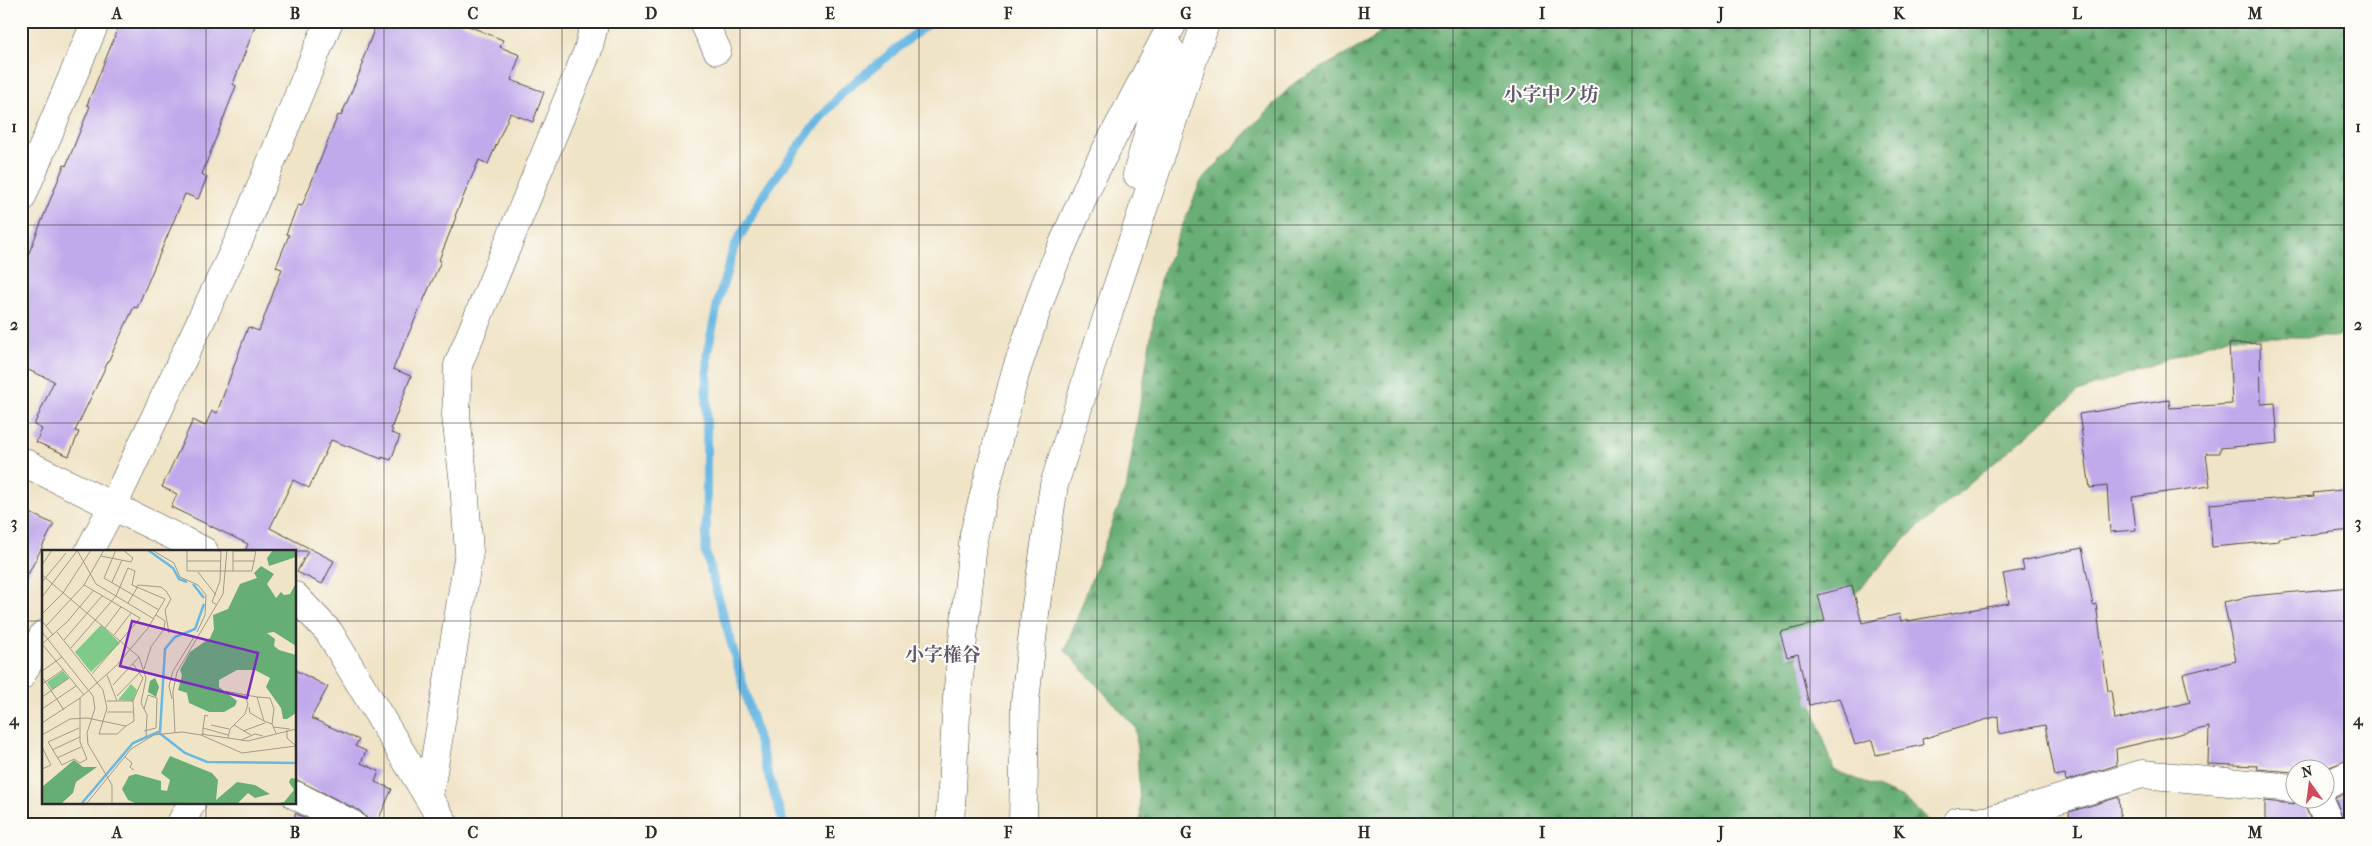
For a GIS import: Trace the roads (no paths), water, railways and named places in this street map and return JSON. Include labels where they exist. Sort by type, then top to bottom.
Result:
[{"type":"street","points":[[21,199],[96,21]]},
{"type":"street","points":[[90,550],[113,506],[239,240],[329,21]]},
{"type":"street","points":[[429,796],[469,552],[456,416],[458,365],[588,50],[595,21]]},
{"type":"street","points":[[704,21],[717,50]]},
{"type":"street","points":[[950,825],[957,697],[974,534],[1015,374],[1046,283],[1089,184],[1174,21]]},
{"type":"street","points":[[1095,353],[1108,279],[1180,21]]},
{"type":"street","points":[[1023,825],[1026,701],[1036,605],[1054,485],[1095,353],[1206,21]]},
{"type":"street","points":[[21,461],[202,550]]},
{"type":"street","points":[[296,598],[329,632],[445,825]]},
{"type":"street","points":[[21,676],[42,638]]},
{"type":"street","points":[[1958,821],[1987,820],[2142,774],[2284,787]]},
{"type":"street","points":[[2334,782],[2351,774]]},
{"type":"street","points":[[296,796],[353,825]]},
{"type":"street","points":[[180,825],[191,804]]},
{"type":"street","points":[[2322,808],[2330,825]]},
{"type":"waterway","points":[[784,825],[706,553],[707,354],[719,298],[734,247],[767,189],[810,131],[844,91],[931,21]]},
{"type":"district","name":"小字中ノ坊","points":[[1551,95]]},
{"type":"district","name":"小字権谷","points":[[943,655]]}]
